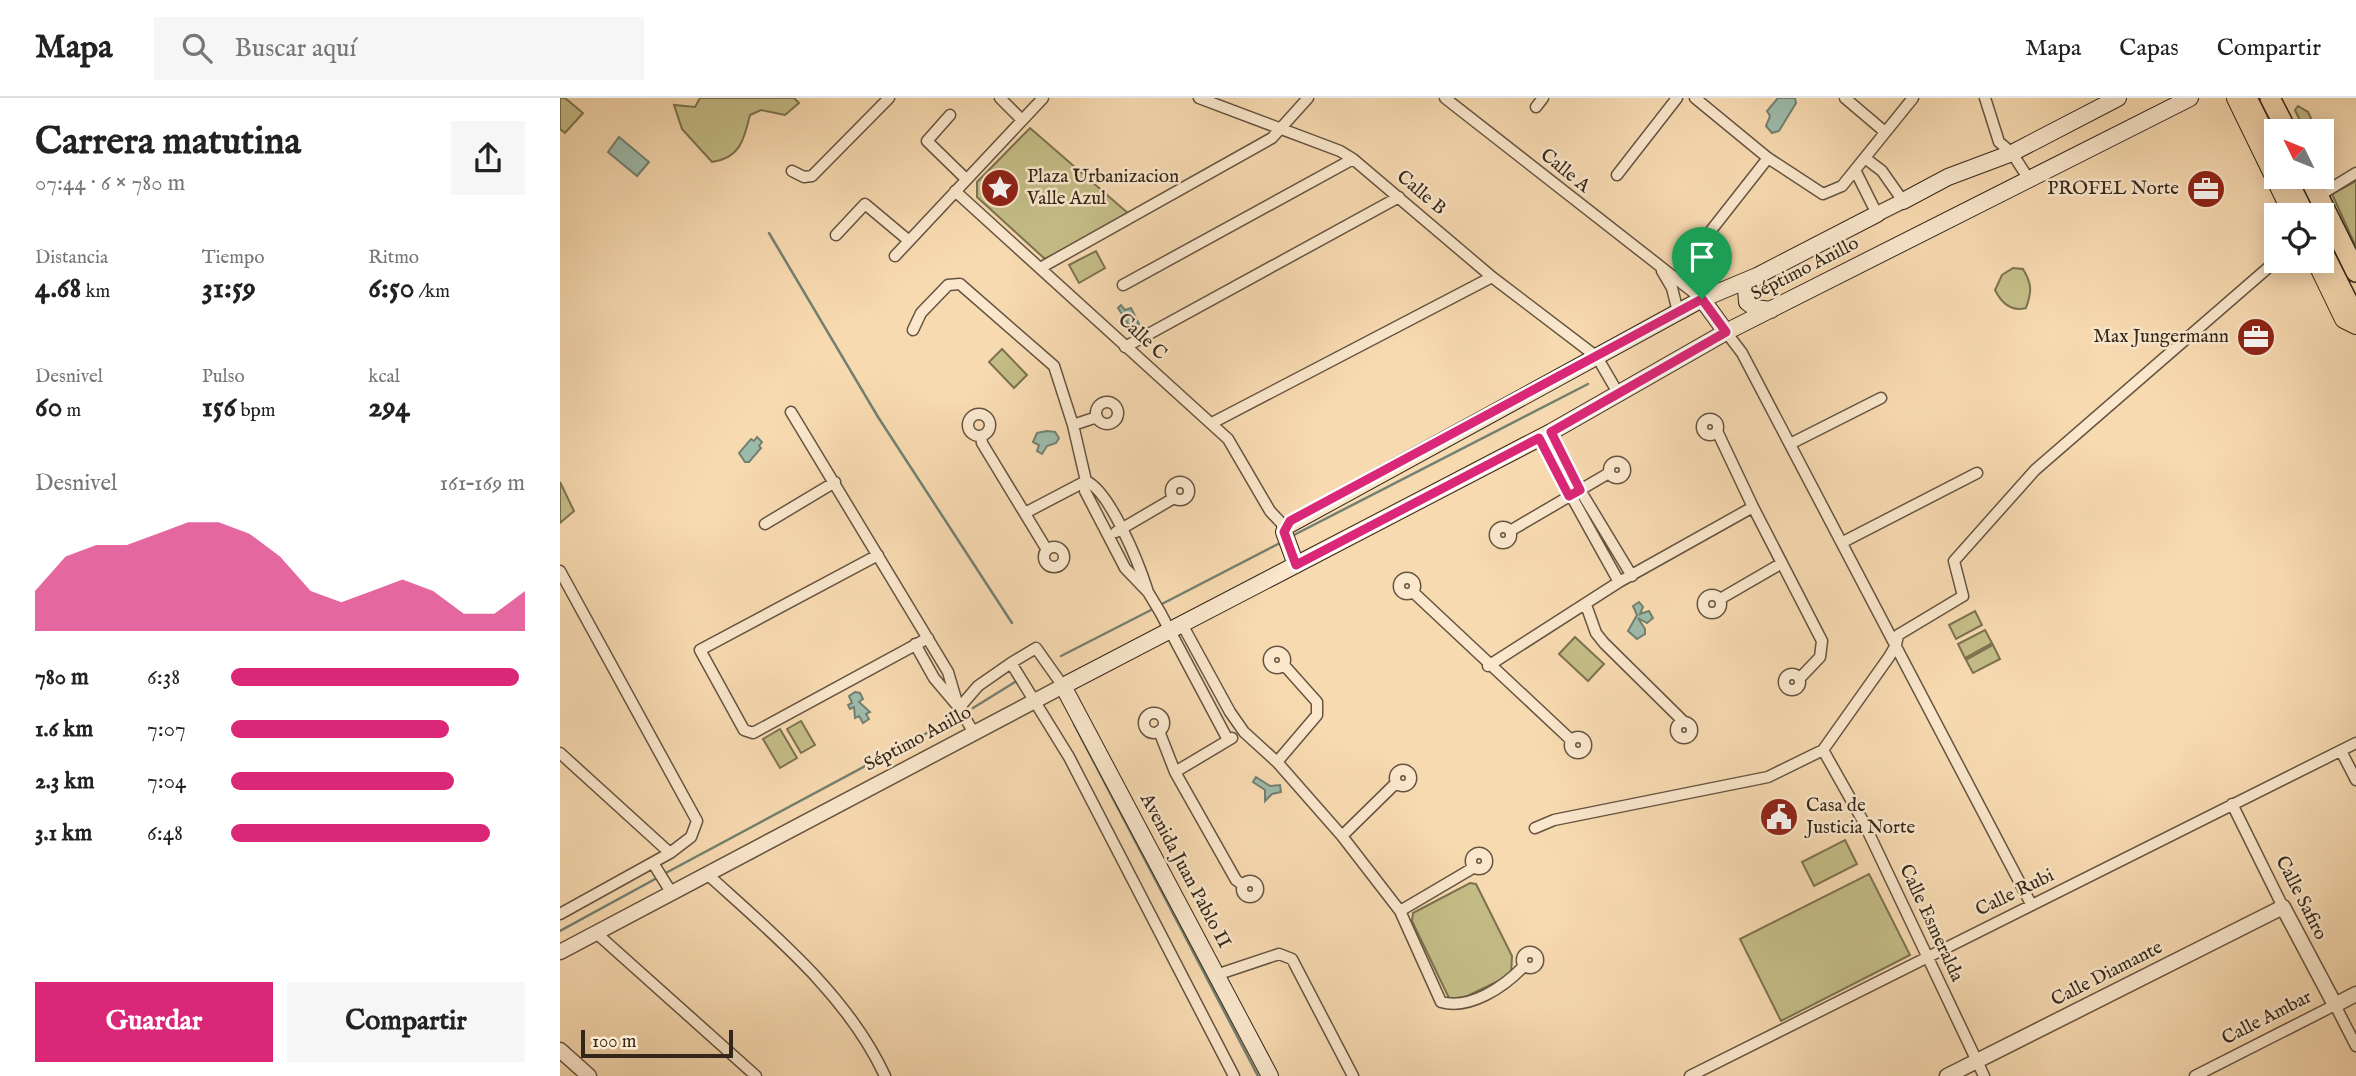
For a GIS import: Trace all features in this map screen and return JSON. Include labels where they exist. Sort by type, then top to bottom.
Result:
[{"type":"highway","points":[[2238,100],[2259,122],[2264,132]]},
{"type":"highway","points":[[2276,102],[2282,119]]},
{"type":"highway","points":[[2315,189],[2356,272]]},
{"type":"highway","points":[[2334,273],[2356,318]]},
{"type":"main road","name":"Séptimo Anillo","points":[[1903,201],[1948,177],[2012,153],[2118,98]]},
{"type":"main road","name":"Séptimo Anillo","points":[[1063,686],[1545,435],[1726,332],[2190,98]]},
{"type":"main road","points":[[2238,100],[2287,203]]},
{"type":"main road","points":[[2276,102],[2288,119]]},
{"type":"main road","points":[[2324,189],[2356,255]]},
{"type":"main road","name":"Séptimo Anillo","points":[[1285,534],[1702,299],[1757,276],[1877,214]]},
{"type":"main road","points":[[2322,273],[2344,319],[2356,325]]},
{"type":"main road","points":[[1757,276],[1746,289],[1746,298],[1755,308],[1771,310]]},
{"type":"main road","points":[[1702,299],[1726,332]]},
{"type":"main road","points":[[1285,534],[1296,565]]},
{"type":"main road","name":"Avenida Juan Pablo II","points":[[1063,686],[1270,1076]]},
{"type":"street","points":[[792,171],[804,177],[812,176],[889,98]]},
{"type":"street","points":[[1000,98],[1021,119]]},
{"type":"street","points":[[895,256],[1042,98]]},
{"type":"street","name":"Calle B","points":[[1199,98],[1340,151],[1353,159],[1492,277],[1597,357]]},
{"type":"street","points":[[1042,267],[1262,144],[1280,130],[1308,98]]},
{"type":"street","name":"Calle A","points":[[1446,98],[1662,271],[1702,299]]},
{"type":"street","points":[[1617,175],[1677,98]]},
{"type":"street","points":[[1695,98],[1768,158],[1823,194],[1837,190],[1913,98]]},
{"type":"street","points":[[1845,98],[1885,132]]},
{"type":"street","points":[[1985,98],[1999,142],[2012,153],[2029,181]]},
{"type":"street","points":[[950,115],[928,142],[966,179]]},
{"type":"street","points":[[1702,242],[1768,158]]},
{"type":"street","points":[[1865,158],[1882,171],[1903,201]]},
{"type":"street","points":[[1123,285],[1353,159]]},
{"type":"street","points":[[1855,170],[1877,214]]},
{"type":"street","points":[[2334,180],[2356,173]]},
{"type":"street","name":"Calle C","points":[[955,191],[1212,423],[1236,449],[1285,534]]},
{"type":"street","points":[[1125,346],[1399,197]]},
{"type":"street","name":"Séptimo Anillo","points":[[1877,214],[1903,201]]},
{"type":"street","points":[[836,234],[865,204],[908,240]]},
{"type":"street","points":[[1662,271],[1672,288],[1678,312]]},
{"type":"street","points":[[1535,828],[1554,820],[1768,777],[1823,750],[1896,645],[1898,635],[1963,596],[1954,561],[2035,470],[2264,271]]},
{"type":"street","points":[[1212,423],[1492,277]]},
{"type":"street","points":[[913,330],[921,313],[948,285],[960,284],[1054,366],[1073,425],[1086,481],[1085,491],[1125,568],[1150,595]]},
{"type":"street","points":[[1726,332],[1742,353],[1843,542],[2031,904]]},
{"type":"street","points":[[1597,357],[1618,393]]},
{"type":"street","points":[[1790,444],[1881,398]]},
{"type":"street","points":[[791,412],[928,638],[952,681],[958,707]]},
{"type":"street","points":[[1073,425],[1097,417]]},
{"type":"street","points":[[1717,431],[1822,641],[1820,657],[1800,678]]},
{"type":"street","points":[[1545,435],[1632,576]]},
{"type":"street","points":[[1545,435],[1569,496],[1619,582]]},
{"type":"street","points":[[981,436],[982,443],[1048,550]]},
{"type":"street","points":[[1510,531],[1609,473]]},
{"type":"street","points":[[1843,542],[1977,473]]},
{"type":"street","points":[[1025,513],[1086,481]]},
{"type":"street","points":[[1086,481],[1095,485],[1122,529],[1160,612],[1176,629],[1244,732],[1277,762],[1342,836],[1400,911],[1441,1002],[1457,1006],[1466,1003],[1504,984],[1524,966]]},
{"type":"street","points":[[765,524],[835,482]]},
{"type":"street","points":[[1108,537],[1174,498]]},
{"type":"street","points":[[1488,666],[1586,606],[1619,582],[1753,507]]},
{"type":"street","points":[[878,555],[703,647],[700,654],[744,730],[750,733],[928,638]]},
{"type":"street","points":[[1720,599],[1782,563]]},
{"type":"street","points":[[560,571],[697,821],[691,837],[670,853],[563,909]]},
{"type":"street","points":[[1413,592],[1488,666],[1571,740]]},
{"type":"street","points":[[1586,606],[1596,633],[1604,643],[1683,721]]},
{"type":"street","points":[[1176,629],[1228,740]]},
{"type":"street","points":[[915,644],[934,678],[958,707],[974,733]]},
{"type":"street","points":[[958,707],[978,686],[1036,648],[1063,686]]},
{"type":"street","points":[[1011,663],[1075,769],[1234,1076]]},
{"type":"street","points":[[1277,762],[1317,715],[1318,708],[1317,702],[1284,665]]},
{"type":"street","name":"Séptimo Anillo","points":[[560,952],[595,932],[666,882],[706,873],[1063,686]]},
{"type":"street","points":[[1159,731],[1175,772],[1236,880],[1242,885]]},
{"type":"street","points":[[1175,772],[1244,732]]},
{"type":"street","name":"Calle Rubi","points":[[1690,1076],[2356,743]]},
{"type":"street","name":"Calle Esmeralda","points":[[1823,750],[1863,821],[1984,1076]]},
{"type":"street","points":[[2341,751],[2356,780]]},
{"type":"street","points":[[560,753],[670,853]]},
{"type":"street","points":[[1342,836],[1396,783]]},
{"type":"street","name":"Calle Safiro","points":[[2232,804],[2356,1046]]},
{"type":"street","points":[[653,863],[666,882]]},
{"type":"street","points":[[1400,911],[1473,868]]},
{"type":"street","points":[[706,873],[785,946],[857,1025],[885,1076]]},
{"type":"street","name":"Calle Diamante","points":[[1947,1076],[2283,907]]},
{"type":"street","points":[[595,932],[756,1076]]},
{"type":"street","points":[[1216,975],[1279,954],[1288,956],[1295,962],[1353,1076]]},
{"type":"street","name":"Calle Ambar","points":[[2195,1076],[2356,994]]},
{"type":"street","points":[[560,1050],[589,1076]]},
{"type":"shaded area","points":[[560,98],[565,98],[583,113],[565,133],[560,129]]},
{"type":"shaded area","points":[[700,98],[794,98],[799,103],[785,115],[761,110],[750,115],[743,140],[735,152],[712,162],[682,129],[674,105],[695,107]]},
{"type":"shaded area","points":[[1778,98],[1795,98],[1796,103],[1779,131],[1772,133],[1766,126],[1770,116],[1767,111]]},
{"type":"shaded area","points":[[2298,106],[2308,112],[2311,119],[2299,119],[2295,110]]},
{"type":"shaded area","points":[[1030,128],[1129,214],[1045,259],[977,197],[977,182]]},
{"type":"shaded area","points":[[619,137],[649,162],[637,176],[608,152]]},
{"type":"shaded area","points":[[2356,181],[2356,247],[2332,194]]},
{"type":"shaded area","points":[[1096,251],[1105,268],[1079,283],[1069,265]]},
{"type":"shaded area","points":[[2013,268],[2023,269],[2028,279],[2030,292],[2026,308],[2016,309],[2007,305],[1995,290],[2002,275]]},
{"type":"shaded area","points":[[1121,305],[1125,310],[1131,308],[1139,324],[1128,324],[1118,308]]},
{"type":"shaded area","points":[[1002,349],[1027,375],[1014,388],[989,362]]},
{"type":"shaded area","points":[[1055,432],[1059,438],[1056,443],[1047,446],[1042,454],[1037,451],[1039,445],[1033,442],[1037,433]]},
{"type":"shaded area","points":[[757,437],[762,442],[759,446],[761,448],[749,462],[745,462],[739,453],[751,439],[754,441]]},
{"type":"shaded area","points":[[560,482],[574,511],[560,523]]},
{"type":"shaded area","points":[[1639,602],[1643,607],[1640,614],[1649,611],[1653,618],[1647,623],[1638,618],[1645,634],[1637,639],[1628,631],[1637,615],[1633,606]]},
{"type":"shaded area","points":[[1975,611],[1982,625],[1956,639],[1949,625]]},
{"type":"shaded area","points":[[1985,630],[1992,643],[1965,658],[1958,644]]},
{"type":"shaded area","points":[[1575,637],[1604,664],[1588,681],[1559,654]]},
{"type":"shaded area","points":[[1993,645],[2000,659],[1973,673],[1966,660]]},
{"type":"shaded area","points":[[855,692],[860,693],[863,699],[859,702],[870,712],[866,714],[869,719],[863,723],[859,716],[855,718],[854,707],[850,709],[848,705],[852,703],[849,696]]},
{"type":"shaded area","points":[[801,721],[815,745],[801,753],[787,729]]},
{"type":"shaded area","points":[[780,729],[797,758],[780,768],[763,739]]},
{"type":"shaded area","points":[[1256,777],[1270,786],[1280,785],[1281,792],[1272,794],[1265,801],[1265,790],[1253,782]]},
{"type":"shaded area","points":[[1845,840],[1857,864],[1814,886],[1802,862]]},
{"type":"shaded area","points":[[1869,874],[1910,955],[1781,1021],[1740,939]]},
{"type":"shaded area","points":[[1470,883],[1476,884],[1512,956],[1511,975],[1455,1002],[1449,998],[1412,921],[1413,913]]},
{"type":"waterway","points":[[769,233],[878,417],[1012,623]]},
{"type":"waterway","points":[[1292,536],[1588,384]]},
{"type":"waterway","points":[[1158,606],[1280,543]]},
{"type":"waterway","points":[[1061,656],[1153,609]]},
{"type":"waterway","points":[[973,708],[1015,682]]},
{"type":"waterway","points":[[662,875],[953,719]]},
{"type":"waterway","points":[[1074,724],[1258,1076]]},
{"type":"waterway","points":[[560,931],[657,878]]},
{"type":"place","name":"Plaza Urbanizacion Valle Azul","points":[[1000,188]]},
{"type":"place","name":"PROFEL Norte","points":[[2206,189]]},
{"type":"place","name":"Max Jungermann","points":[[2256,337]]},
{"type":"place","name":"Casa de Justicia Norte","points":[[1779,817]]},
{"type":"route","points":[[1702,299],[1726,332],[1551,432],[1580,490],[1569,496],[1539,438],[1296,565],[1286,544],[1284,532],[1290,521],[1702,299]]}]
